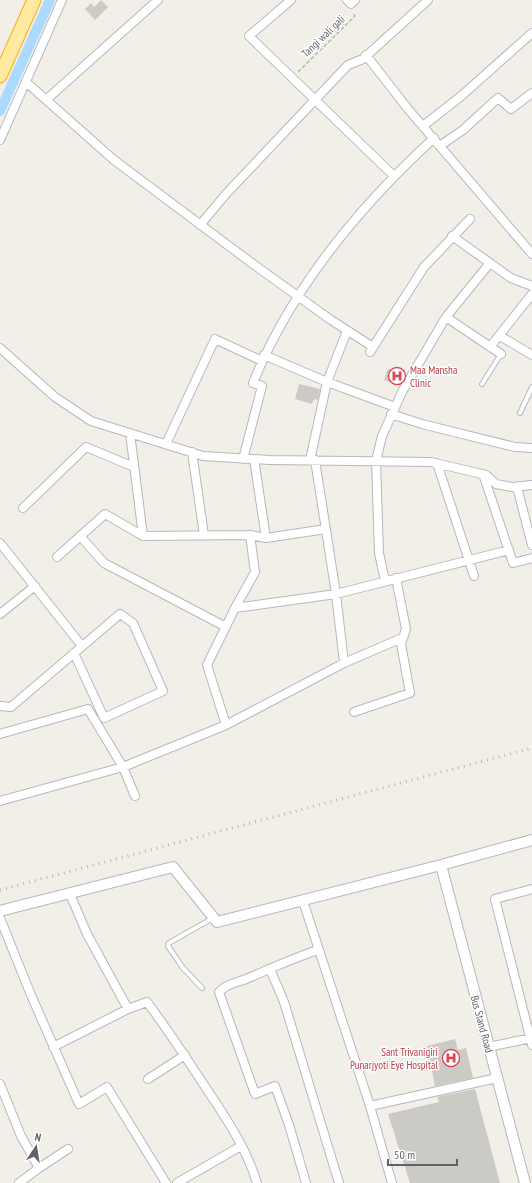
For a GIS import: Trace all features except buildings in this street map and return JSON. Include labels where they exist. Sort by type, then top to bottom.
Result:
[{"type":"highway","points":[[1,72],[34,0]]},
{"type":"street","points":[[0,140],[62,0]]},
{"type":"street","points":[[47,99],[158,0]]},
{"type":"street","points":[[291,0],[282,3],[249,36],[394,176]]},
{"type":"street","points":[[200,225],[314,99],[348,65],[366,56],[428,0]]},
{"type":"street","points":[[423,126],[460,97],[532,33]]},
{"type":"street","points":[[366,56],[423,126],[441,145],[532,254]]},
{"type":"street","points":[[26,82],[47,99],[114,160],[200,225],[347,330],[371,350],[414,280],[452,236],[470,219]]},
{"type":"street","points":[[441,145],[463,130],[498,98],[511,109],[532,93]]},
{"type":"street","points":[[243,458],[262,386],[253,383],[263,358],[298,296],[326,256],[394,176],[434,138]]},
{"type":"street","points":[[452,236],[511,278],[532,286]]},
{"type":"street","points":[[385,581],[379,553],[376,461],[382,436],[393,411],[446,318],[490,264]]},
{"type":"street","points":[[490,347],[529,305],[532,294]]},
{"type":"street","points":[[446,318],[501,354]]},
{"type":"street","points":[[344,663],[336,594],[313,460],[328,382],[347,330]]},
{"type":"street","points":[[500,336],[532,355]]},
{"type":"street","points":[[166,444],[215,339],[328,382],[422,424],[516,447],[532,448]]},
{"type":"street","points":[[0,348],[56,397],[91,421],[203,456],[254,459],[376,461],[437,464],[483,474],[496,484],[517,487],[532,485]]},
{"type":"street","points":[[130,433],[143,536]]},
{"type":"street","points":[[23,508],[86,447],[134,467]]},
{"type":"street","points":[[192,452],[204,535]]},
{"type":"street","points":[[254,459],[266,538]]},
{"type":"street","points":[[437,464],[474,576]]},
{"type":"street","points":[[483,474],[513,563],[532,558]]},
{"type":"street","points":[[517,487],[532,545]]},
{"type":"street","points":[[57,557],[105,514],[143,536],[250,535],[266,538],[326,529]]},
{"type":"street","points":[[226,725],[207,665],[235,608],[255,572],[250,535]]},
{"type":"street","points":[[80,536],[104,563],[226,627]]},
{"type":"street","points":[[0,543],[82,646]]},
{"type":"street","points":[[235,608],[336,594],[509,550]]},
{"type":"street","points":[[354,712],[410,693],[402,638],[406,628],[396,578]]},
{"type":"street","points":[[0,614],[35,586]]},
{"type":"street","points":[[0,706],[11,707],[82,646],[120,614],[133,623],[164,691],[104,718],[74,653]]},
{"type":"street","points":[[0,801],[123,767],[226,725],[344,663],[402,638]]},
{"type":"street","points":[[0,734],[88,709],[123,767],[135,796]]},
{"type":"street","points":[[0,911],[173,868],[217,922],[441,866],[532,840]]},
{"type":"street","name":"Bus Stand Road","points":[[441,866],[525,1183]]},
{"type":"street","points":[[488,1047],[531,1040],[495,898],[532,889]]},
{"type":"street","points":[[70,894],[87,934],[128,1009]]},
{"type":"street","points":[[302,901],[370,1106],[392,1183]]},
{"type":"street","points":[[0,918],[79,1104],[107,1087],[166,1183]]},
{"type":"street","points":[[306,1183],[289,1125],[275,1086],[255,1094],[219,992],[226,984],[241,981],[293,958],[318,950]]},
{"type":"street","points":[[270,969],[284,1002],[339,1183]]},
{"type":"street","points":[[54,1047],[128,1009],[147,1002],[170,1032],[228,1122],[253,1170],[257,1183]]},
{"type":"street","points":[[148,1079],[184,1055]]},
{"type":"street","points":[[370,1106],[497,1078]]},
{"type":"street","points":[[0,1084],[21,1136],[39,1168]]},
{"type":"street","points":[[176,1183],[193,1179],[241,1146]]},
{"type":"street","points":[[20,1182],[68,1149]]},
{"type":"lane","points":[[482,384],[501,354]]},
{"type":"lane","points":[[520,413],[532,386]]},
{"type":"lane","points":[[202,988],[183,968],[168,946],[169,943],[213,918]]},
{"type":"path","name":"Tangi wali gali","points":[[292,77],[355,16],[349,8],[351,1]]},
{"type":"waterway","points":[[0,111],[50,0]]},
{"type":"railway","points":[[0,890],[532,748]]},
{"type":"place","name":"Maa Mansha Clinic","points":[[397,376]]},
{"type":"place","name":"Sant Trivanigiri Punarjyoti Eye Hospital","points":[[451,1058]]}]
